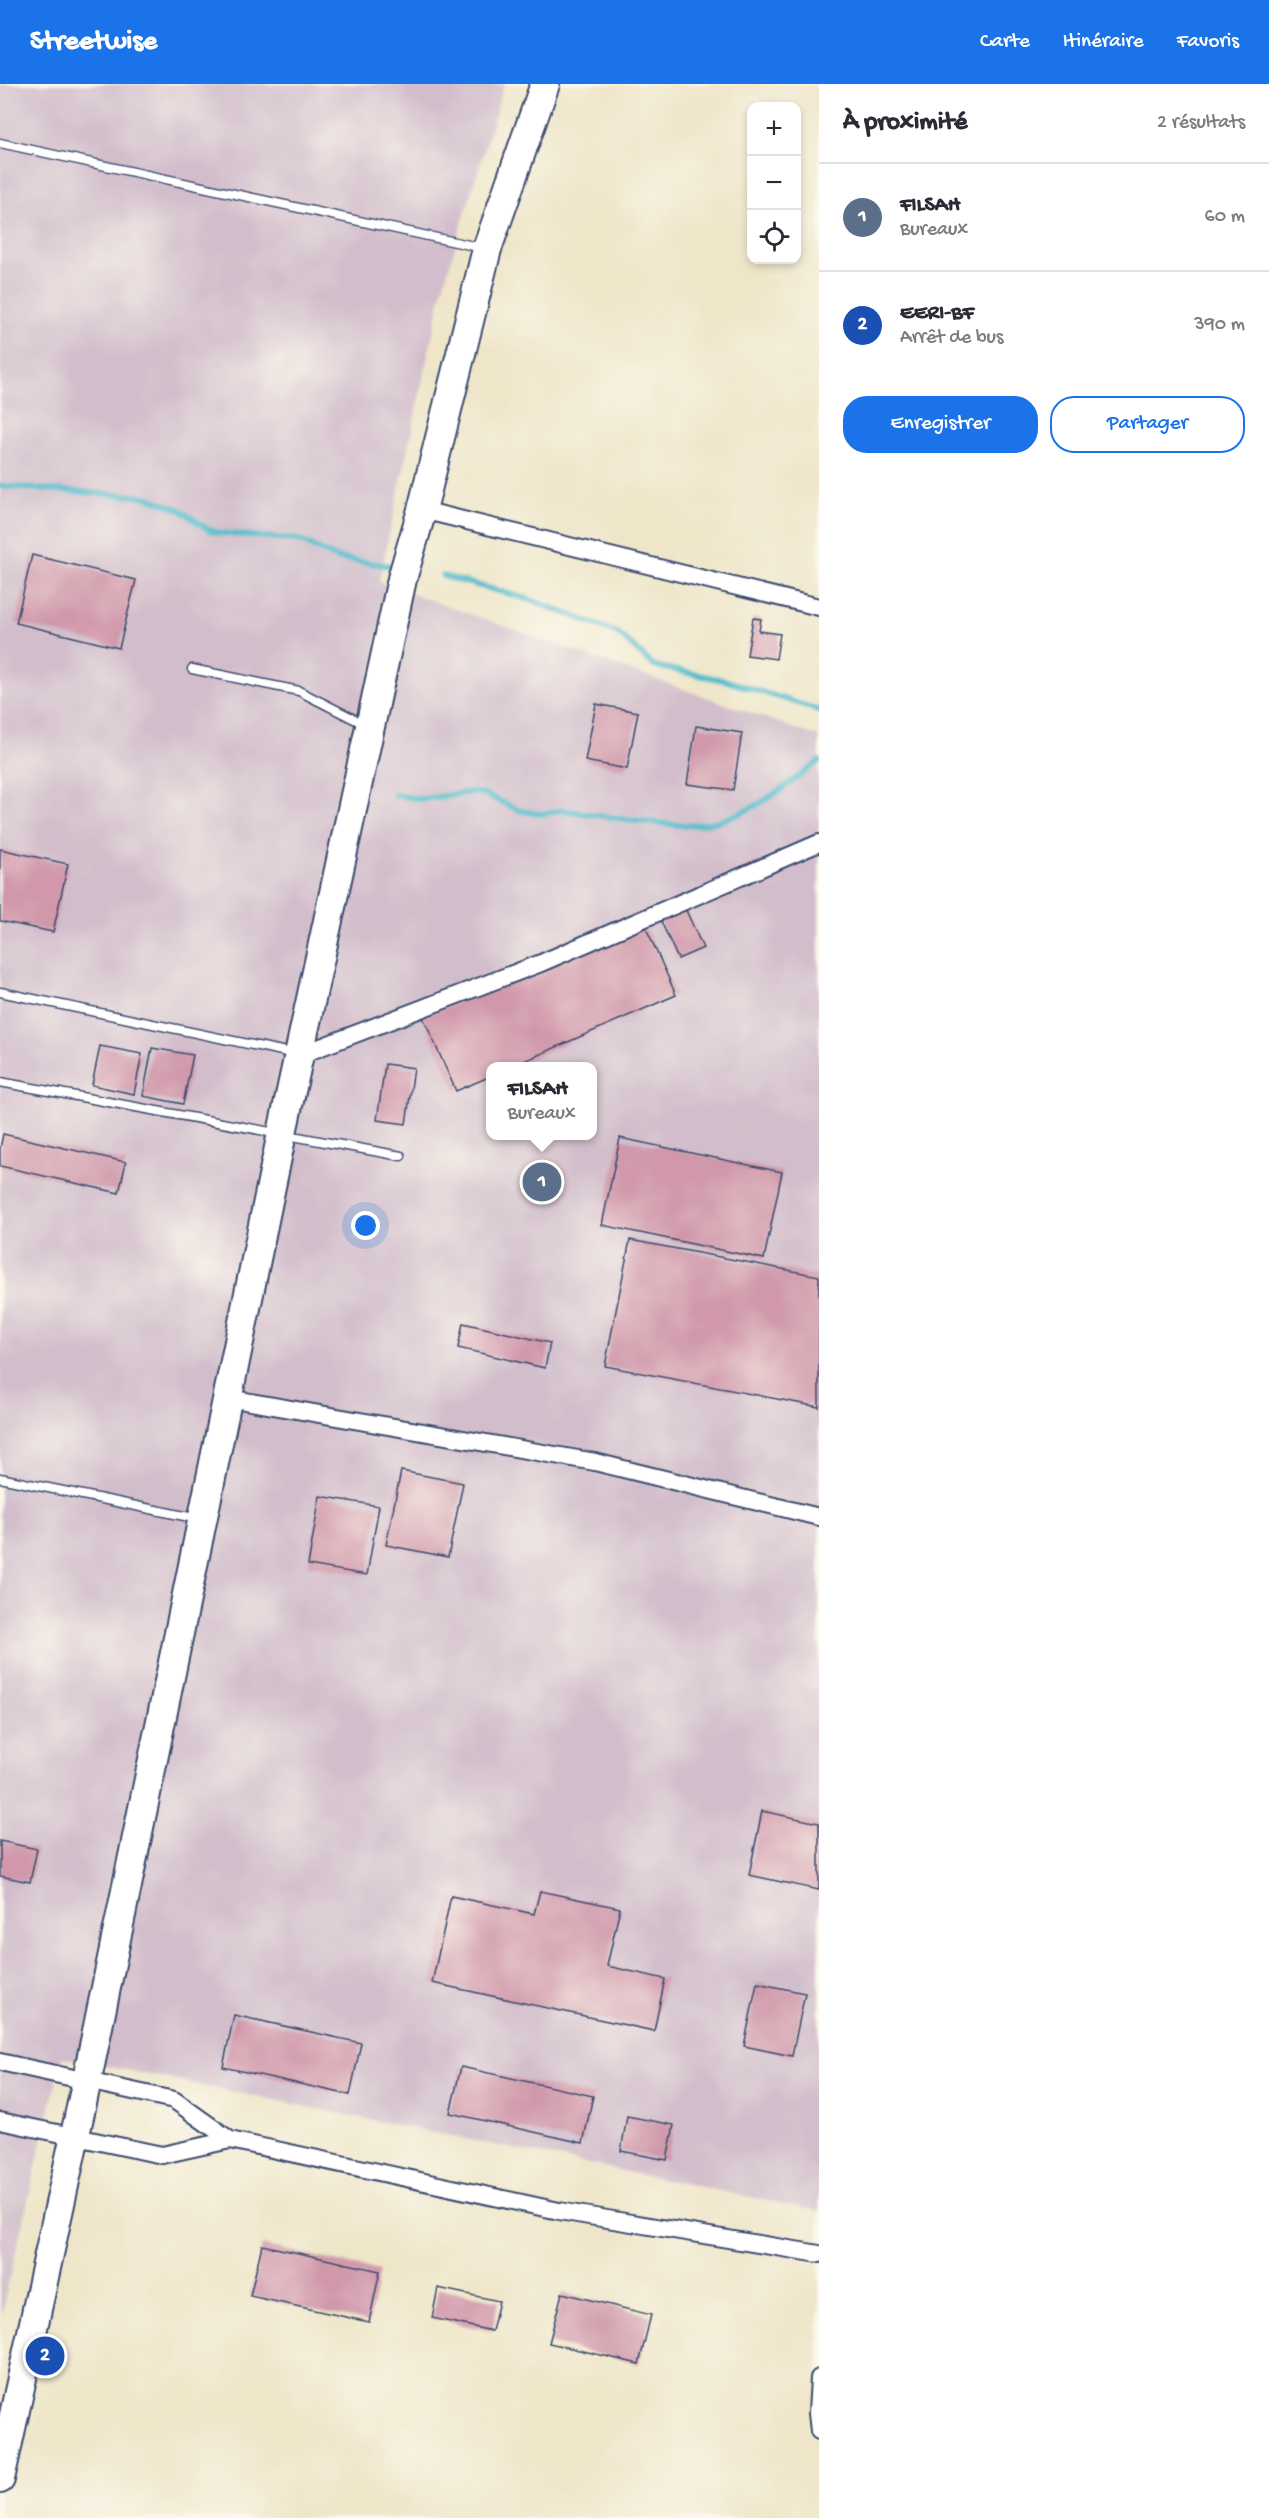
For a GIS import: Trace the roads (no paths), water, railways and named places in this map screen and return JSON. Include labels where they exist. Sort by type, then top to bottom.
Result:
[{"type":"highway","points":[[0,2479],[87,2080],[282,1133],[402,579],[422,510],[487,249],[545,84]]},
{"type":"street","points":[[422,510],[819,607]]},
{"type":"street","points":[[300,1054],[541,963],[819,843]]},
{"type":"street","points":[[228,1398],[595,1462],[819,1517]]},
{"type":"street","points":[[0,2062],[174,2100],[230,2140],[559,2211],[819,2254]]},
{"type":"street","points":[[0,2121],[162,2155],[230,2140]]},
{"type":"street","points":[[819,2378],[817,2413],[819,2431]]},
{"type":"lane","points":[[0,143],[487,249]]},
{"type":"lane","points":[[192,669],[298,691],[369,727]]},
{"type":"lane","points":[[0,992],[300,1054]]},
{"type":"lane","points":[[0,1082],[401,1156]]},
{"type":"lane","points":[[0,1478],[201,1520]]},
{"type":"waterway","points":[[0,486],[147,497],[179,509],[209,530],[299,540],[337,558],[398,567]]},
{"type":"waterway","points":[[443,576],[528,599],[618,633],[654,666],[724,680],[819,710]]},
{"type":"waterway","points":[[395,795],[422,799],[471,792],[484,794],[521,811],[542,814],[561,810],[654,823],[704,824],[722,820],[757,805],[819,761]]},
{"type":"place","name":"FILSAH","points":[[542,1182]]},
{"type":"place","name":"EERI-BF","points":[[45,2356]]}]
